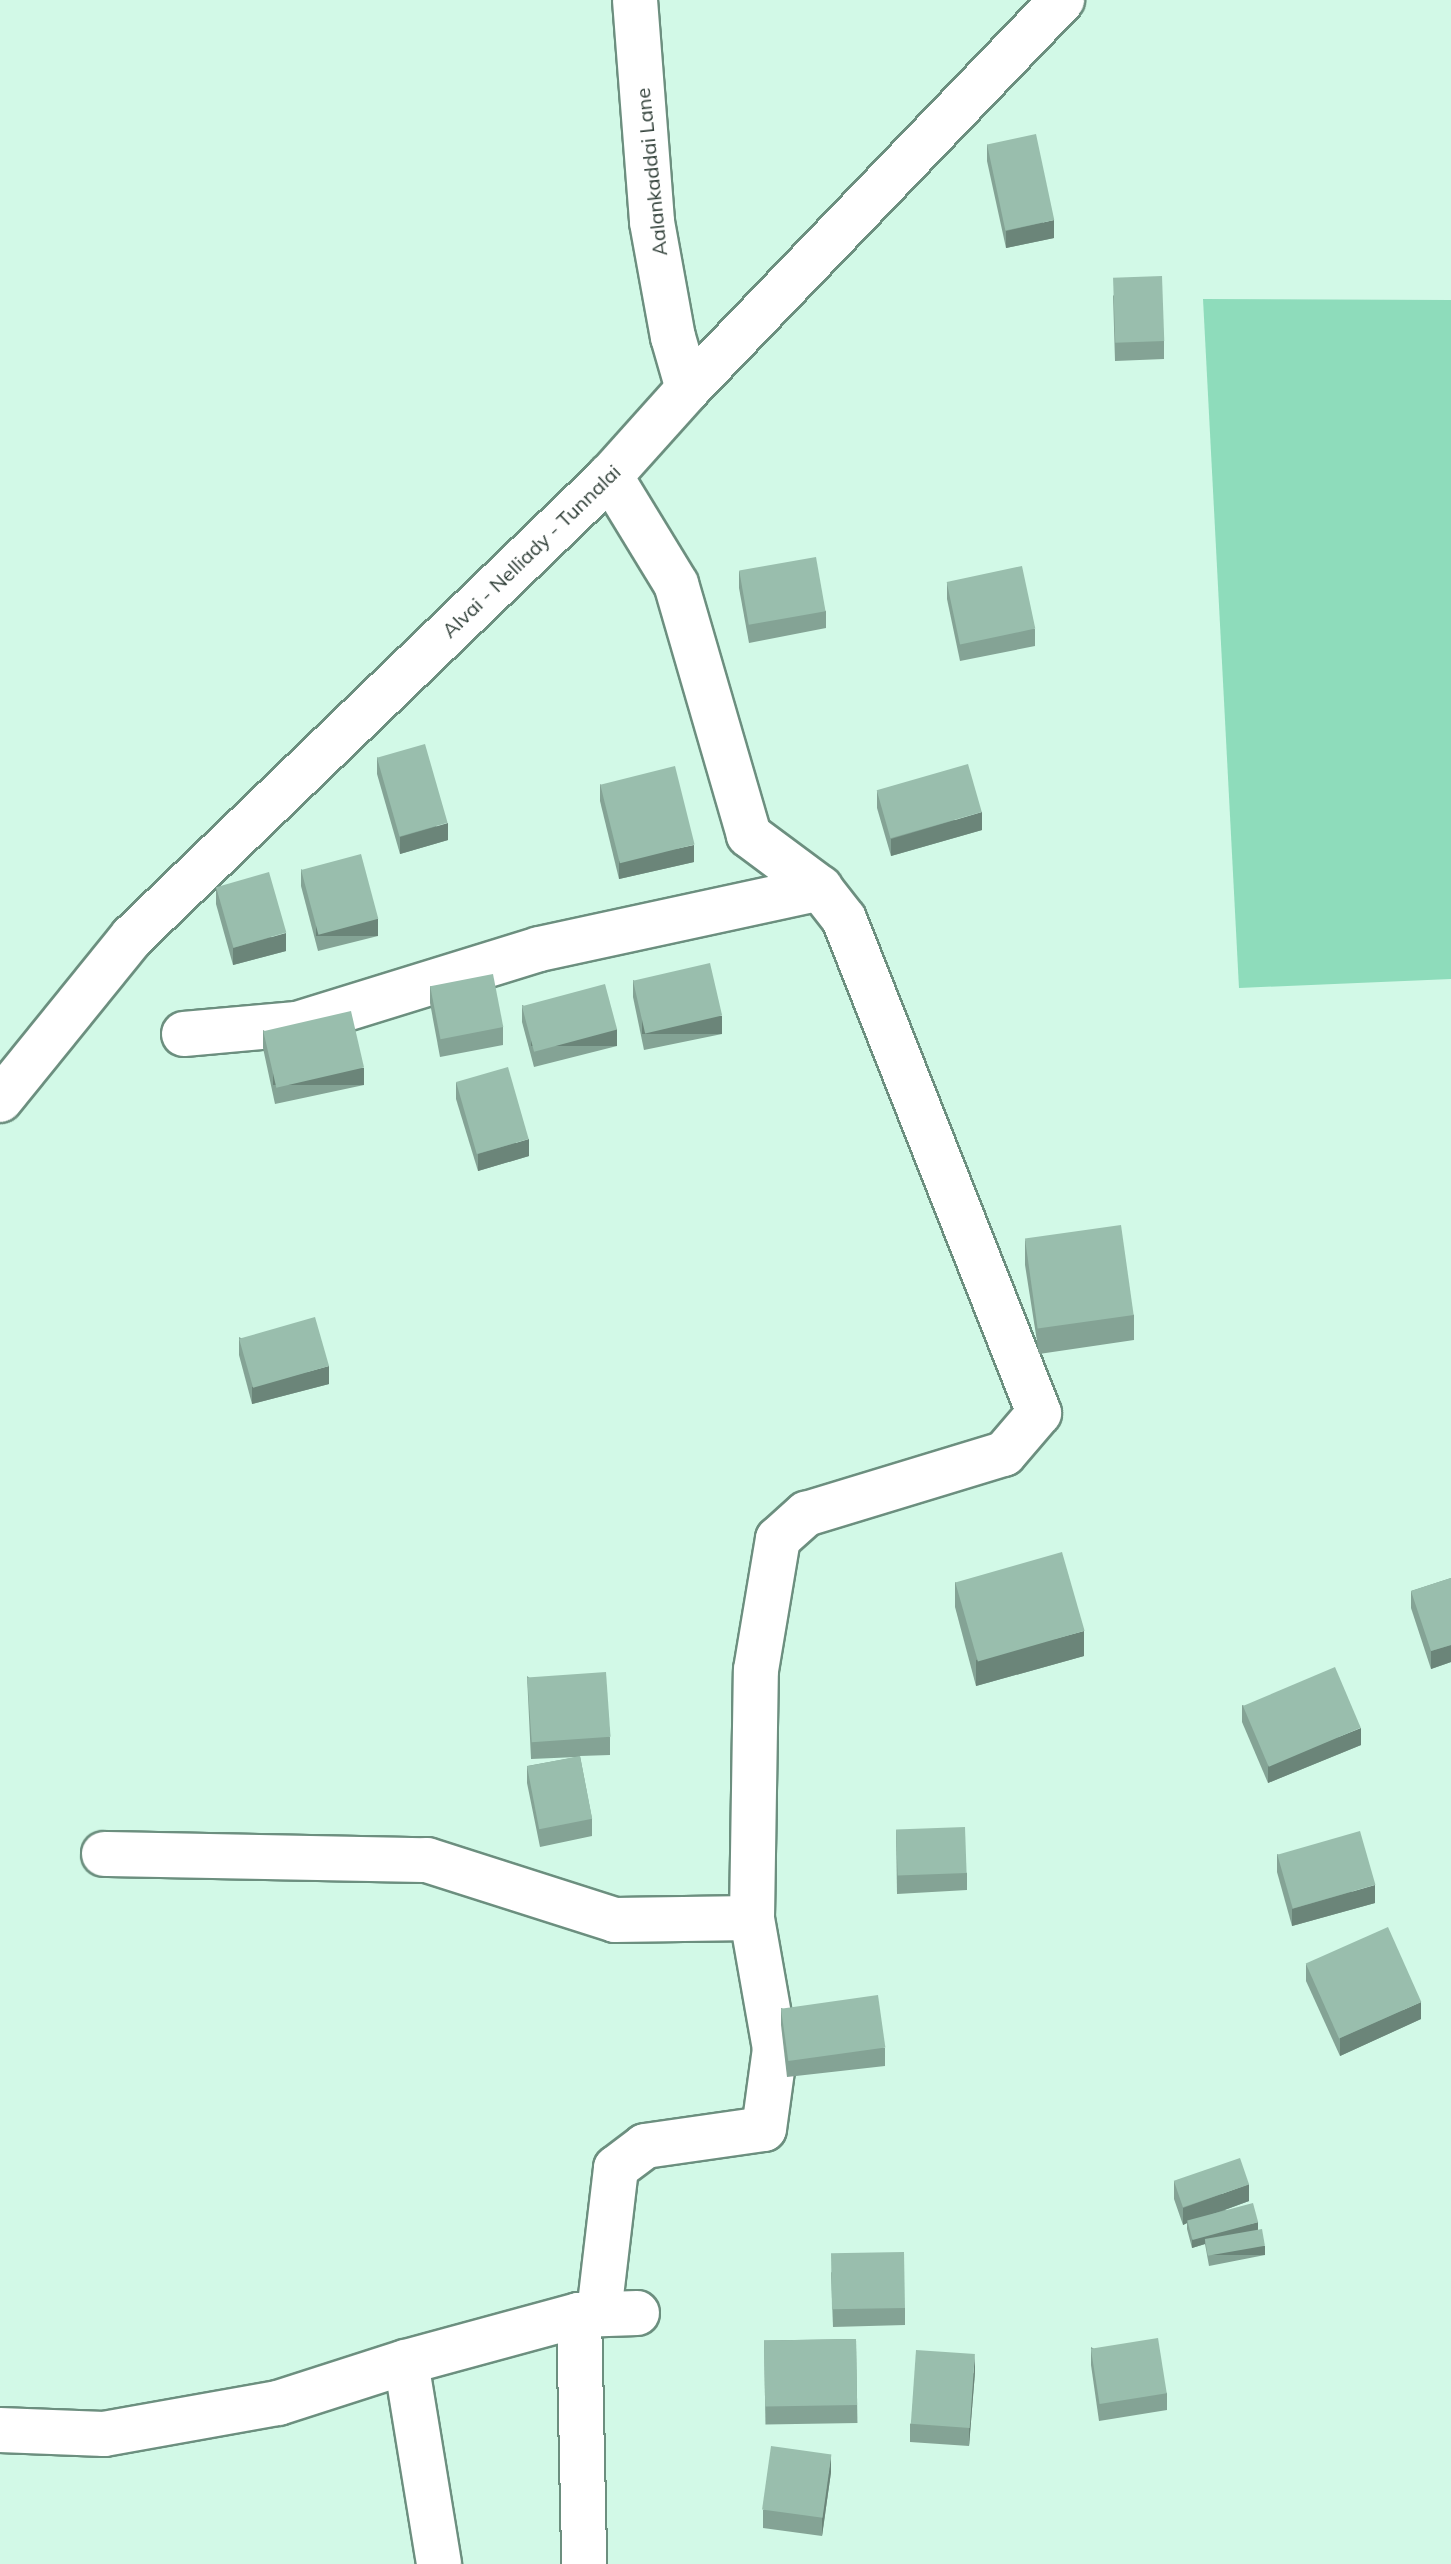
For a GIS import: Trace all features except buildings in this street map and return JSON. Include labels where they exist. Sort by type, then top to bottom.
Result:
[{"type":"street","name":"Aalankaddai Lane","points":[[635,0],[652,222],[673,337],[688,389]]},
{"type":"street","name":"Alvai - Nelliady - Tunnalai","points":[[0,1100],[132,937],[610,476],[688,389],[1062,0]]},
{"type":"street","points":[[584,2564],[616,2168],[645,2146],[764,2129],[775,2049],[752,1918],[756,1670],[778,1539],[806,1514],[1004,1454],[1039,1413],[844,919],[820,888],[749,835],[676,584],[610,476]]},
{"type":"street","points":[[184,1034],[297,1024],[539,949],[820,888]]},
{"type":"street","points":[[104,1854],[427,1860],[615,1920],[752,1918]]},
{"type":"street","points":[[0,2430],[119,2431],[278,2403],[406,2362],[605,2313]]},
{"type":"street","points":[[406,2362],[439,2564]]},
{"type":"green space","points":[[1203,299],[1451,300],[1451,979],[1239,988]]}]
